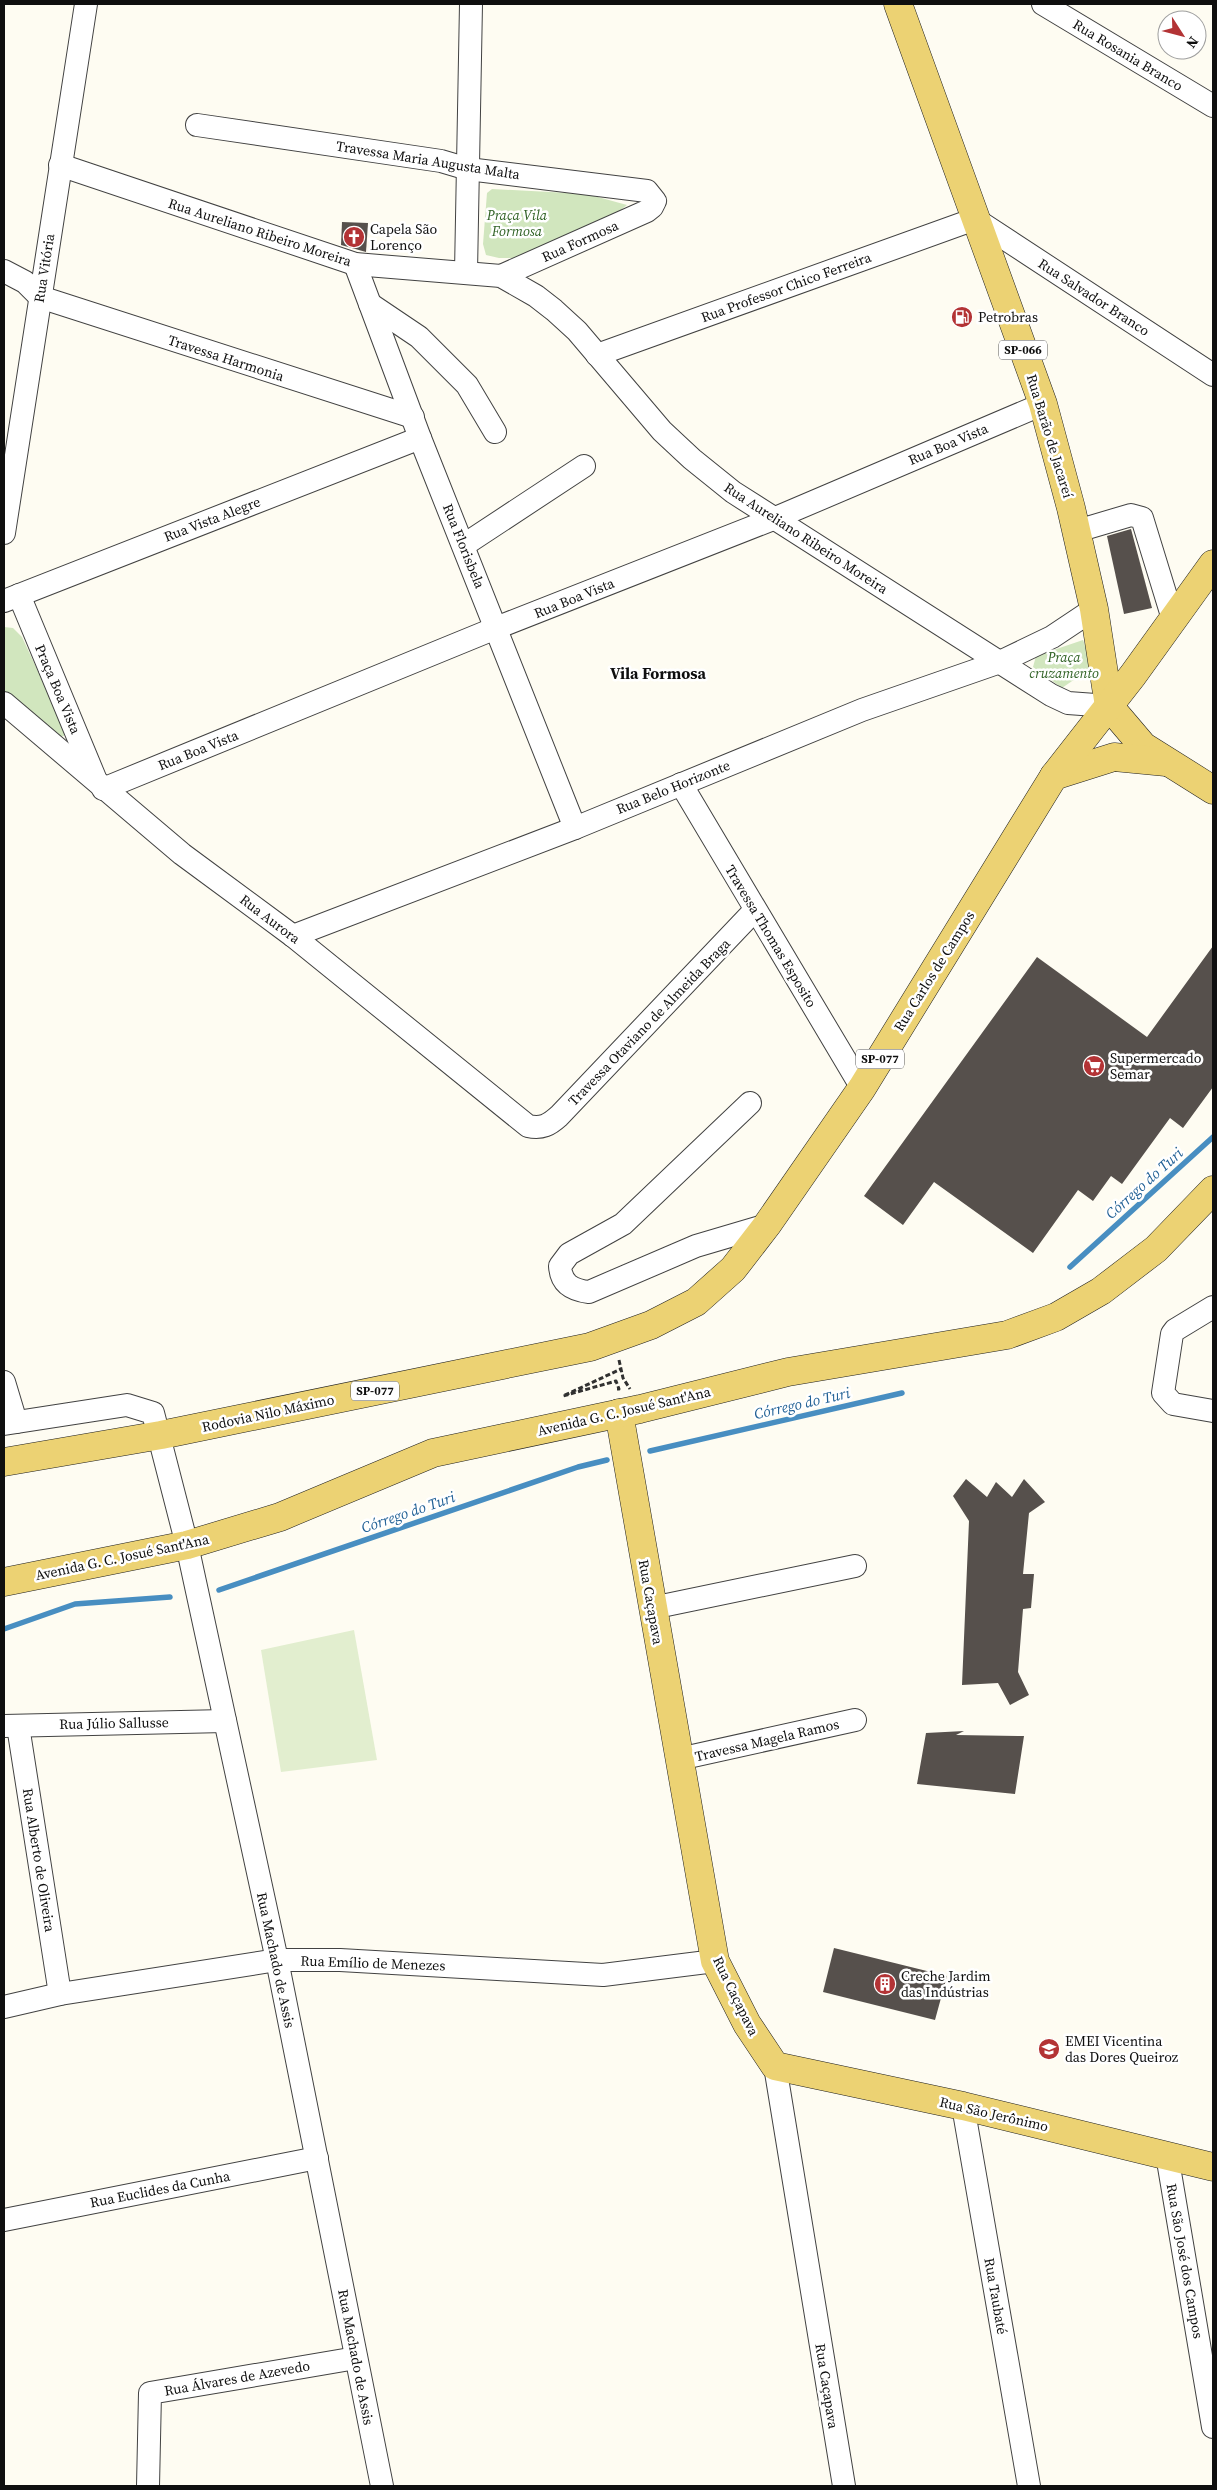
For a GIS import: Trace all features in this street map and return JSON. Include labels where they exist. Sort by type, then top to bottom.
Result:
[{"type":"main road","name":"Rua Barão de Jacareí","points":[[898,4],[1043,404],[1077,531],[1094,609],[1109,706]]},
{"type":"main road","name":"Rua Carlos de Campos","points":[[602,1343],[651,1324],[696,1302],[733,1268],[767,1225],[862,1088],[1054,776],[1109,706],[1213,564]]},
{"type":"main road","points":[[1109,706],[1143,746],[1213,790]]},
{"type":"main road","points":[[1054,776],[1114,757],[1170,762]]},
{"type":"main road","name":"Avenida G. C. Josué Sant'Ana","points":[[4,1582],[187,1545],[280,1517],[434,1453],[627,1405],[788,1372],[1007,1335],[1048,1320],[1100,1291],[1156,1249],[1213,1190]]},
{"type":"main road","name":"Rodovia Nilo Máximo","points":[[4,1462],[160,1435],[602,1343]]},
{"type":"main road","name":"Rua Caçapava","points":[[627,1405],[652,1608],[715,1961],[747,2024],[775,2066]]},
{"type":"main road","name":"Rua São Jerônimo","points":[[775,2066],[963,2106],[1213,2167]]},
{"type":"street","name":"Rua Vitória","points":[[4,533],[86,4]]},
{"type":"street","points":[[466,272],[471,4]]},
{"type":"street","name":"Rua Rosania Branco","points":[[1043,4],[1213,106]]},
{"type":"street","name":"Travessa Maria Augusta Malta","points":[[197,124],[441,161],[468,169],[647,192],[655,201]]},
{"type":"street","name":"Rua Aureliano Ribeiro Moreira","points":[[60,165],[355,264],[501,276],[536,296],[554,310],[597,354],[662,430],[692,459],[733,492],[1051,694],[1068,703],[1109,706]]},
{"type":"street","name":"Rua Formosa","points":[[501,276],[646,211],[652,207],[655,201]]},
{"type":"street","name":"Rua Professor Chico Ferreira","points":[[597,354],[975,220]]},
{"type":"street","name":"Rua Salvador Branco","points":[[975,220],[1213,375]]},
{"type":"street","name":"Rua Florisbela","points":[[355,264],[420,438],[575,828]]},
{"type":"street","points":[[4,271],[25,282],[40,297]]},
{"type":"street","name":"Travessa Harmonia","points":[[40,297],[412,417]]},
{"type":"street","points":[[370,304],[419,337],[468,385],[495,432]]},
{"type":"street","name":"Rua Boa Vista","points":[[100,786],[773,519],[1043,404]]},
{"type":"street","name":"Rua Vista Alegre","points":[[11,598],[420,438]]},
{"type":"street","points":[[464,545],[584,466]]},
{"type":"street","points":[[1077,531],[1131,515],[1142,518],[1173,619]]},
{"type":"street","name":"Praça Boa Vista","points":[[11,598],[100,786]]},
{"type":"street","name":"Rua Belo Horizonte","points":[[293,936],[575,828],[862,710],[1000,662],[1052,637],[1094,609]]},
{"type":"street","name":"Rua Aurora","points":[[4,703],[182,854],[293,936],[517,1119],[528,1126],[539,1128]]},
{"type":"street","name":"Travessa Thomas Esposito","points":[[680,784],[862,1088]]},
{"type":"street","name":"Travessa Otaviano de Almeida Braga","points":[[539,1128],[550,1124],[559,1116],[755,910]]},
{"type":"street","points":[[750,1103],[623,1224],[569,1254],[560,1266],[561,1275],[566,1284],[577,1290],[589,1292],[696,1246],[767,1225]]},
{"type":"street","points":[[1213,1307],[1175,1330],[1172,1334],[1162,1393],[1173,1404],[1213,1410]]},
{"type":"street","points":[[4,1382],[10,1423]]},
{"type":"street","name":"Rua Machado de Assis","points":[[10,1423],[127,1405],[153,1413],[187,1545],[277,1960],[382,2486]]},
{"type":"street","points":[[652,1608],[855,1566]]},
{"type":"street","name":"Travessa Magela Ramos","points":[[680,1760],[855,1720]]},
{"type":"street","name":"Rua Júlio Sallusse","points":[[11,1726],[224,1721]]},
{"type":"street","name":"Rua Alberto de Oliveira","points":[[11,1726],[60,1994]]},
{"type":"street","name":"Rua Emílio de Menezes","points":[[4,2007],[60,1994],[277,1960],[340,1960],[603,1975],[715,1961]]},
{"type":"street","name":"Rua Caçapava","points":[[775,2066],[844,2486]]},
{"type":"street","name":"Rua Taubaté","points":[[963,2106],[1029,2486]]},
{"type":"street","name":"Rua São José dos Campos","points":[[1166,2155],[1213,2427]]},
{"type":"street","name":"Rua Euclides da Cunha","points":[[4,2220],[317,2158]]},
{"type":"street","name":"Rua Álvares de Azevedo","points":[[148,2486],[150,2393],[356,2358]]},
{"type":"path","points":[[602,1343],[623,1378],[627,1405]]},
{"type":"green space","name":"Praça Vila Formosa","points":[[492,189],[587,194],[627,205],[603,224],[516,258],[499,258],[486,255],[483,244],[487,193]]},
{"type":"green space","points":[[4,627],[13,628],[22,637],[65,729],[64,736],[57,737],[4,693]]},
{"type":"green space","name":"Praça cruzamento","points":[[1083,640],[1089,656],[1088,670],[1062,688],[1033,667],[1036,656]]},
{"type":"green space","points":[[354,1630],[377,1760],[281,1772],[261,1650]]},
{"type":"building","name":"Capela São Lorenço","points":[[342,222],[368,223],[366,252],[341,245]]},
{"type":"building","points":[[1131,529],[1152,608],[1124,614],[1107,536]]},
{"type":"building","points":[[1213,946],[1213,1087],[1183,1128],[1170,1118],[1122,1184],[1111,1176],[1093,1201],[1078,1190],[1033,1253],[934,1182],[903,1225],[864,1196],[1037,957],[1147,1037]]},
{"type":"building","points":[[966,1479],[987,1497],[996,1482],[1012,1497],[1024,1479],[1045,1502],[1029,1513],[1023,1574],[1034,1574],[1031,1608],[1023,1609],[1018,1672],[1029,1695],[1010,1705],[998,1683],[962,1685],[969,1521],[953,1496]]},
{"type":"building","points":[[964,1731],[956,1735],[1024,1736],[1015,1794],[917,1784],[926,1733]]},
{"type":"building","name":"Creche Jardim das Indústrias","points":[[834,1948],[947,1976],[935,2020],[823,1992]]},
{"type":"waterway","name":"Córrego do Turi","points":[[1070,1267],[1213,1137]]},
{"type":"waterway","name":"Córrego do Turi","points":[[650,1451],[902,1393]]},
{"type":"waterway","name":"Córrego do Turi","points":[[219,1590],[578,1467],[607,1460]]},
{"type":"waterway","name":"Córrego do Turi","points":[[4,1629],[75,1604],[170,1597]]},
{"type":"place","name":"Capela São Lorenço","points":[[354,237]]},
{"type":"place","name":"Petrobras","points":[[962,317]]},
{"type":"place","name":"Supermercado Semar","points":[[1094,1066]]},
{"type":"place","name":"Creche Jardim das Indústrias","points":[[885,1984]]},
{"type":"place","name":"EMEI Vicentina das Dores Queiroz","points":[[1049,2049]]},
{"type":"district","name":"Vila Formosa","points":[[658,673]]}]
